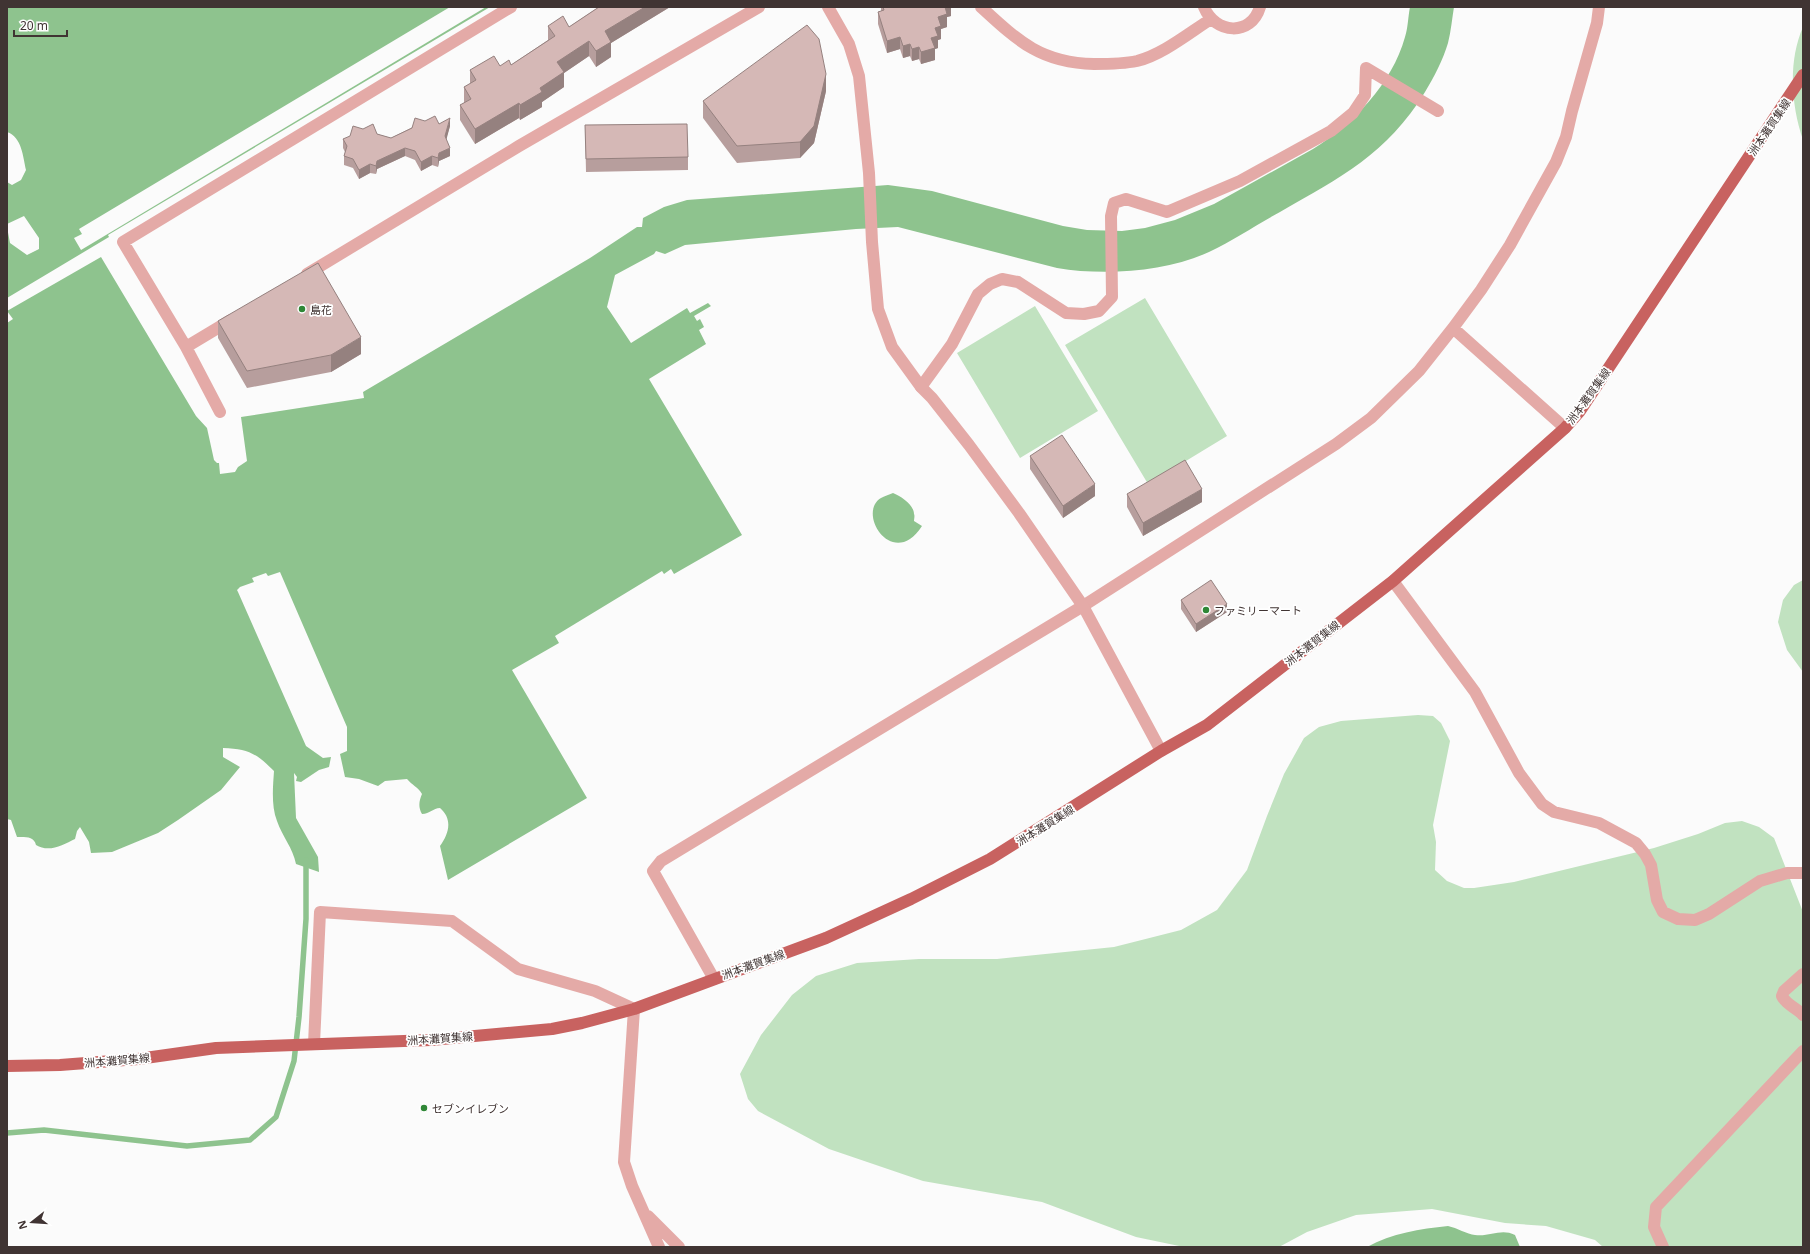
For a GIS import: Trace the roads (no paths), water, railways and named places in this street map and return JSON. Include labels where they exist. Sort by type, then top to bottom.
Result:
[{"type":"main road","name":"洲本灘賀集線","points":[[7,1066],[60,1065],[138,1059],[216,1048],[431,1040],[537,1031],[582,1023],[634,1009],[826,938],[911,899],[990,859],[1161,751],[1207,725],[1393,581],[1565,428],[1580,411],[1803,75]]},
{"type":"street","points":[[220,412],[186,347],[123,242],[511,7]]},
{"type":"street","points":[[295,281],[519,146],[759,7]]},
{"type":"street","points":[[828,7],[849,44],[860,76],[869,173],[872,242],[878,308],[892,347],[921,387],[932,398],[969,445],[1019,513],[1083,606],[1161,751]]},
{"type":"street","points":[[980,7],[1008,33],[1032,48],[1048,56],[1068,62],[1082,63],[1109,64],[1137,61],[1167,47],[1211,19]]},
{"type":"street","points":[[1204,7],[1211,19],[1222,27],[1231,29],[1240,28],[1248,24],[1255,18],[1260,7]]},
{"type":"street","points":[[714,979],[653,870],[661,861],[1083,606],[1336,444],[1371,418],[1419,371],[1454,328],[1510,245],[1556,162],[1566,137],[1600,7]]},
{"type":"street","points":[[921,387],[952,344],[978,294],[990,284],[1002,279],[1018,282],[1066,313],[1084,314],[1099,311],[1112,297],[1111,216],[1114,203],[1126,199],[1167,212],[1240,181],[1331,131],[1353,113],[1365,95],[1366,68],[1438,111]]},
{"type":"street","points":[[186,347],[241,314]]},
{"type":"street","points":[[1454,328],[1565,428]]},
{"type":"street","points":[[1393,581],[1474,692],[1519,773],[1542,804],[1554,812],[1599,822],[1636,843],[1652,865],[1656,900],[1664,912],[1678,919],[1695,920],[1709,914],[1760,881],[1787,873],[1803,873]]},
{"type":"street","points":[[310,1044],[320,912],[452,921],[518,969],[595,991],[634,1009],[624,1162],[640,1208],[659,1247]]},
{"type":"street","points":[[1803,974],[1784,991],[1782,996],[1784,1000],[1798,1009],[1803,1015]]},
{"type":"street","points":[[1663,1247],[1654,1227],[1656,1207],[1803,1051]]},
{"type":"street","points":[[640,1208],[679,1247]]},
{"type":"waterway","points":[[7,1133],[44,1130],[187,1146],[250,1140],[276,1117],[294,1061],[299,1017],[306,919],[306,860]]},
{"type":"place","name":"島花","points":[[302,309]]},
{"type":"place","name":"ファミリーマート","points":[[1206,610]]},
{"type":"place","name":"セブンイレブン","points":[[424,1108]]}]
